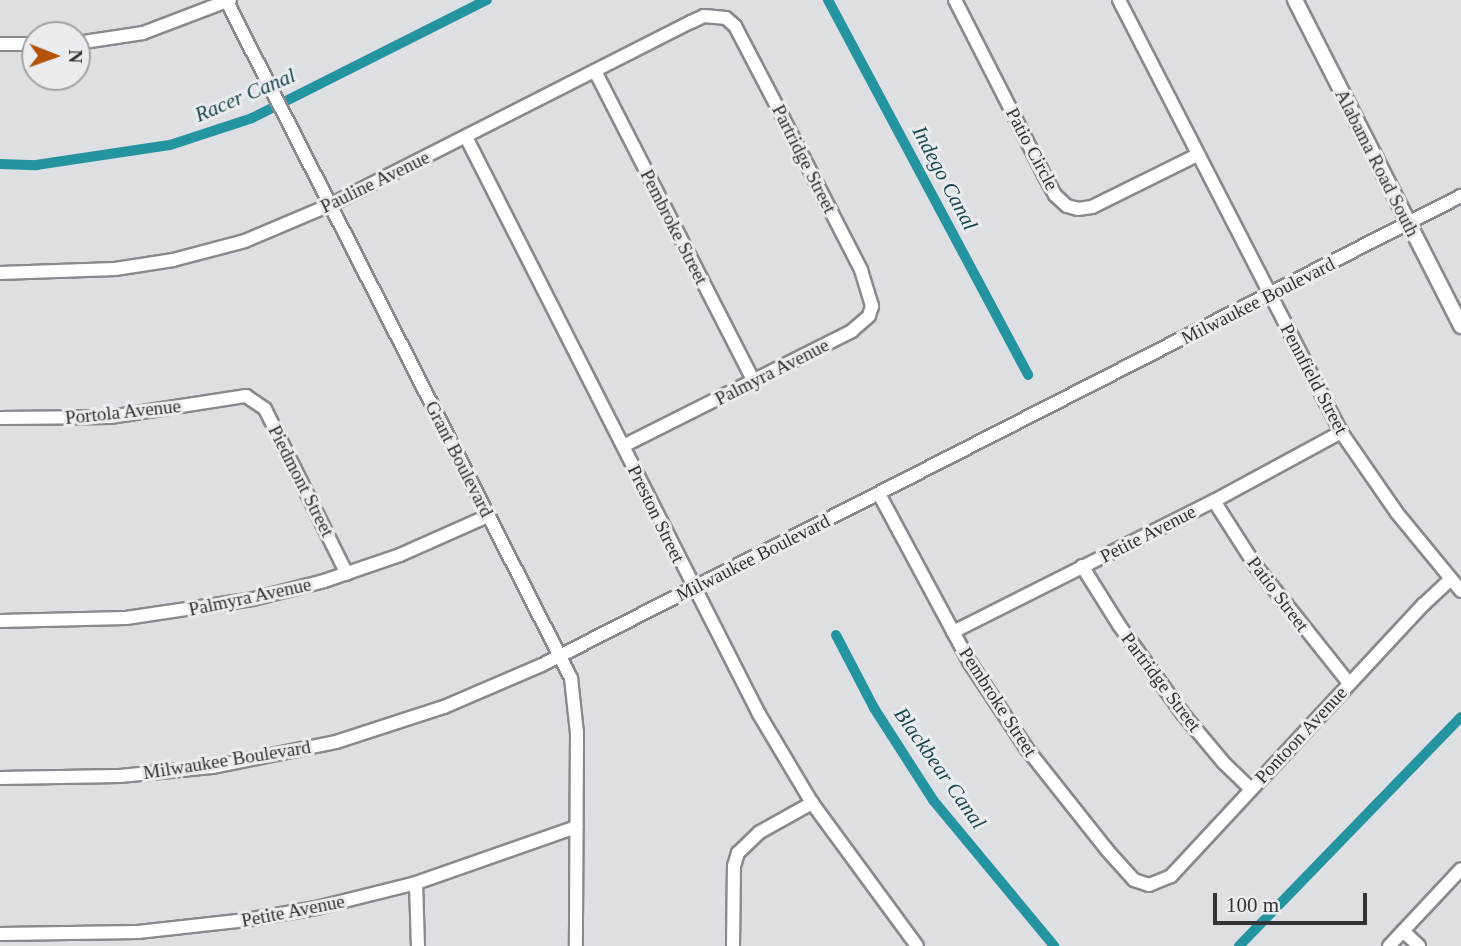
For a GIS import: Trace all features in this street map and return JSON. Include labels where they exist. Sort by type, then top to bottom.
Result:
[{"type":"street","name":"Patio Circle","points":[[955,0],[1044,175],[1055,195],[1067,206],[1078,209],[1092,207],[1197,155]]},
{"type":"street","name":"Pennfield Street","points":[[1119,0],[1341,432],[1397,513],[1461,591]]},
{"type":"street","name":"Alabama Road South","points":[[1295,0],[1461,326]]},
{"type":"street","points":[[91,41],[143,33],[228,1]]},
{"type":"street","name":"Grant Boulevard","points":[[228,1],[575,690],[576,946]]},
{"type":"street","name":"Pauline Avenue","points":[[0,273],[94,272],[173,260],[245,241],[330,205],[704,16],[726,18]]},
{"type":"street","name":"Partridge Street","points":[[726,18],[735,26],[783,117],[861,270],[873,306]]},
{"type":"street","points":[[0,44],[21,44]]},
{"type":"street","name":"Pembroke Street","points":[[595,71],[754,382]]},
{"type":"street","name":"Preston Street","points":[[466,137],[760,714],[812,803],[917,946]]},
{"type":"street","name":"Milwaukee Boulevard","points":[[0,778],[155,774],[286,754],[336,742],[444,707],[559,656],[1270,296],[1461,196]]},
{"type":"street","name":"Palmyra Avenue","points":[[623,446],[852,331],[869,316],[873,306]]},
{"type":"street","name":"Portola Avenue","points":[[0,418],[110,417],[246,397]]},
{"type":"street","name":"Piedmont Street","points":[[246,397],[265,409],[347,574]]},
{"type":"street","name":"Petite Avenue","points":[[953,632],[1214,501],[1341,432]]},
{"type":"street","name":"Pembroke Street","points":[[879,494],[953,632],[1020,738],[1063,797],[1134,880],[1149,885]]},
{"type":"street","name":"Patio Street","points":[[1214,501],[1255,565],[1349,683]]},
{"type":"street","name":"Palmyra Avenue","points":[[0,621],[64,621],[164,614],[253,599],[347,574],[448,536],[488,516]]},
{"type":"street","name":"Partridge Street","points":[[1082,566],[1175,703],[1224,763],[1251,789]]},
{"type":"street","name":"Pontoon Avenue","points":[[1149,885],[1171,876],[1349,683],[1450,580]]},
{"type":"street","points":[[733,946],[734,866],[738,853],[761,832],[812,803]]},
{"type":"street","name":"Petite Avenue","points":[[0,934],[126,933],[208,925],[316,908],[416,883],[576,827]]},
{"type":"street","points":[[1388,946],[1461,869]]},
{"type":"street","points":[[416,883],[418,946]]},
{"type":"street","points":[[1403,931],[1419,946]]},
{"type":"waterway","name":"Racer Canal","points":[[0,164],[36,165],[170,145],[252,118],[487,0]]},
{"type":"waterway","name":"Indego Canal","points":[[828,0],[1028,375]]},
{"type":"waterway","name":"Blackbear Canal","points":[[836,635],[874,708],[933,800],[1054,946]]},
{"type":"waterway","points":[[1239,946],[1461,717]]}]
